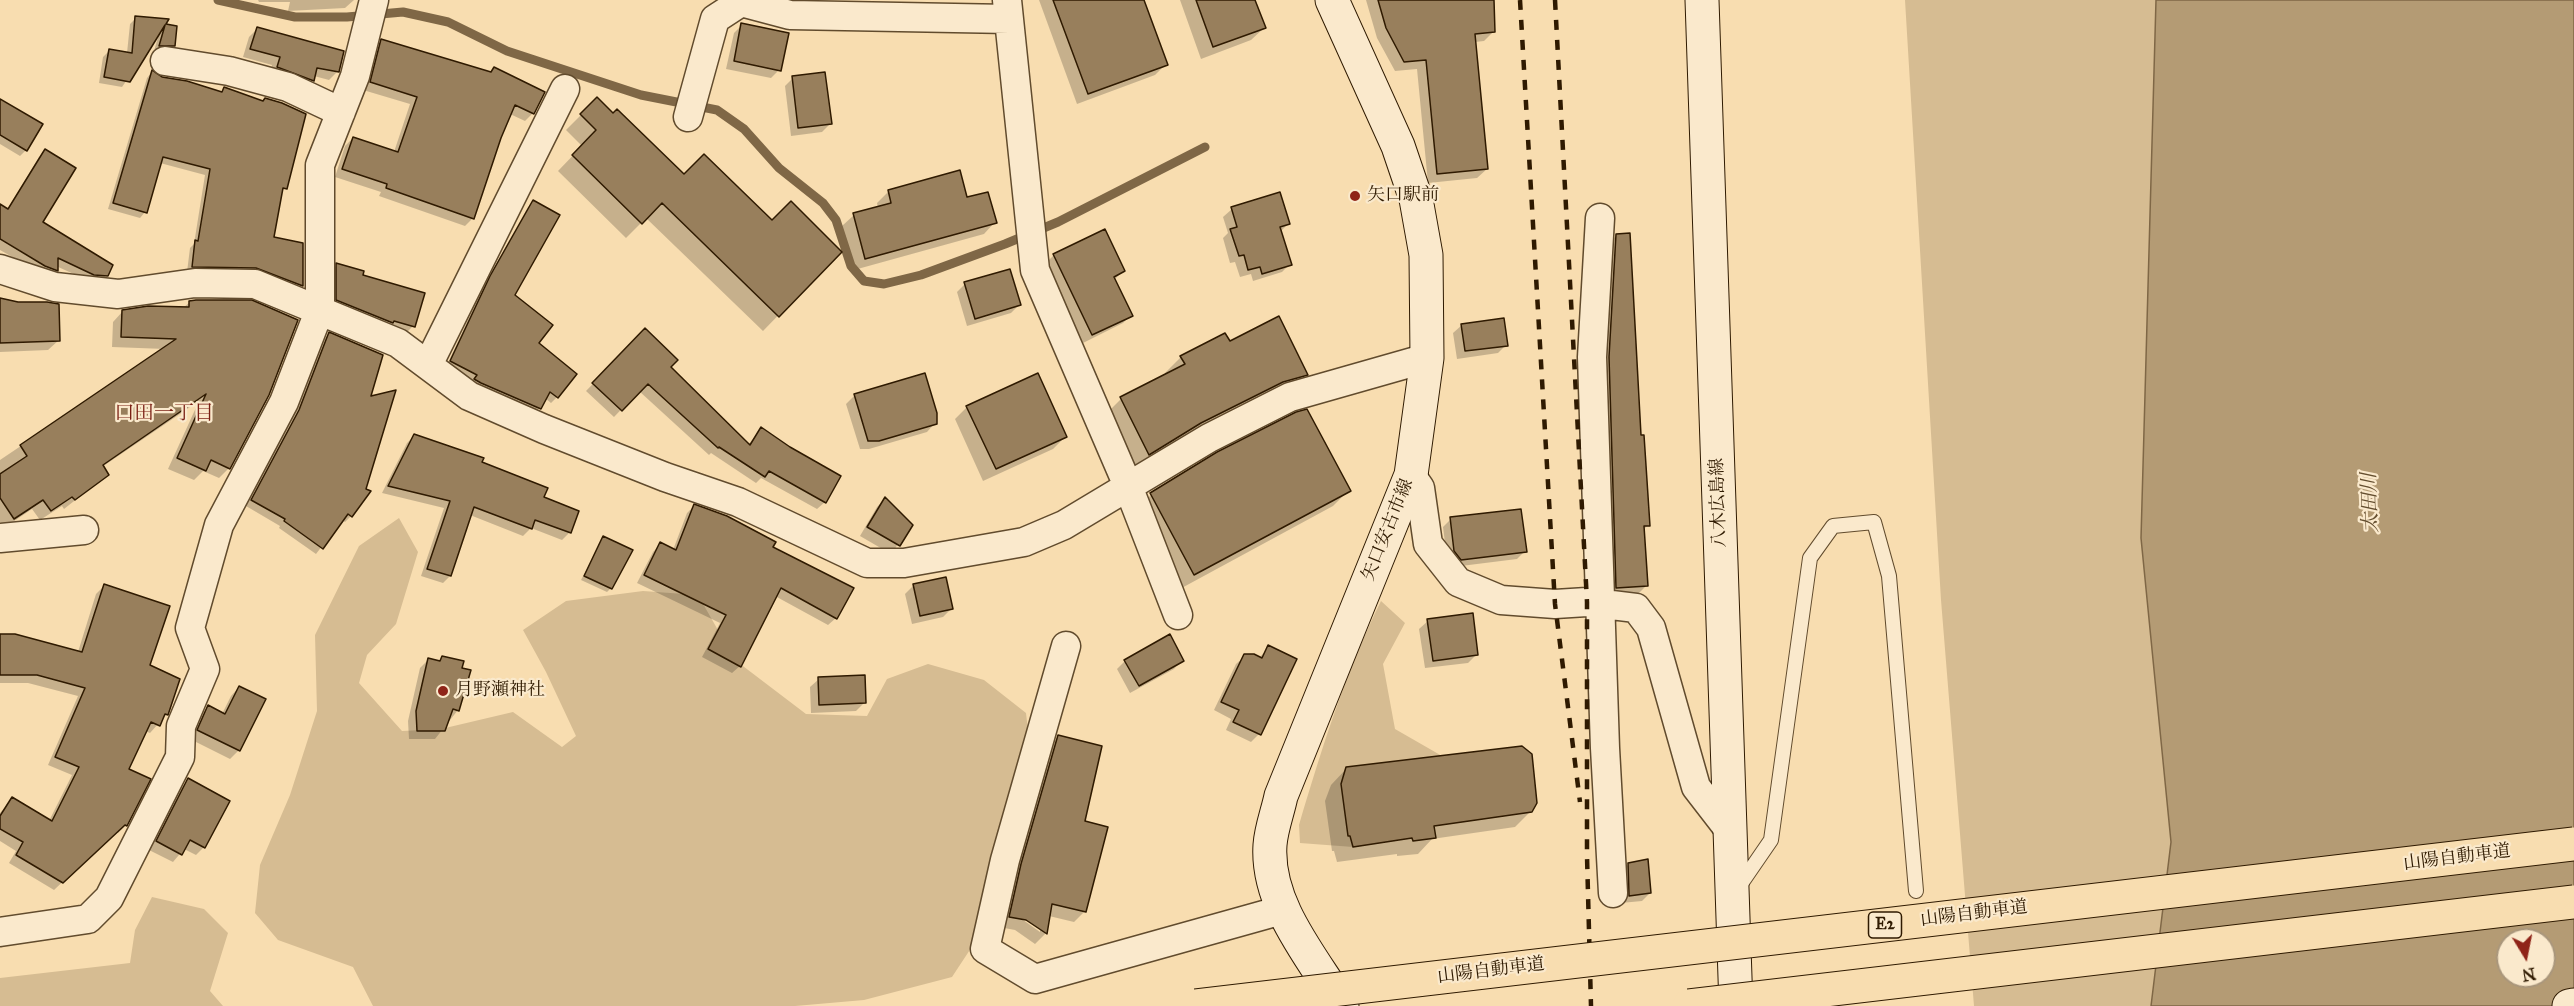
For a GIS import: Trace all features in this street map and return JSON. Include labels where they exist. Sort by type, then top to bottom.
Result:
[{"type":"highway","name":"山陽自動車道","points":[[1196,1006],[2574,844]]},
{"type":"highway","points":[[1689,1006],[2574,902]]},
{"type":"main road","name":"矢口安古市線","points":[[1332,0],[1398,146],[1416,199],[1426,255],[1427,358],[1411,475],[1281,796],[1270,845],[1273,875],[1282,909],[1342,1006]]},
{"type":"main road","name":"八木広島線","points":[[1702,0],[1736,1006]]},
{"type":"main road","points":[[2570,1006],[2574,1005]]},
{"type":"street","points":[[0,932],[88,919],[109,898],[180,757],[181,726],[205,669],[190,628],[219,525],[284,402],[320,309],[320,165],[355,76],[374,0]]},
{"type":"street","points":[[688,117],[715,19],[741,2],[790,15],[1008,9],[1035,270],[1128,486],[1178,615]]},
{"type":"street","points":[[165,61],[229,71],[288,87],[341,112]]},
{"type":"street","points":[[428,365],[565,89]]},
{"type":"street","points":[[1600,218],[1592,357],[1613,893]]},
{"type":"street","points":[[0,269],[55,287],[118,294],[195,283],[255,284],[398,343],[469,396],[544,429],[665,477],[738,502],[867,563],[904,563],[1024,542],[1064,525],[1209,438],[1290,397],[1427,358]]},
{"type":"street","points":[[1411,475],[1420,488],[1428,544],[1458,582],[1501,600],[1555,604],[1587,602],[1600,606],[1636,608],[1651,628],[1696,787],[1730,831]]},
{"type":"street","points":[[0,538],[84,530]]},
{"type":"street","points":[[1066,646],[1005,860],[985,949],[1035,979],[1282,909]]},
{"type":"lane","points":[[1732,897],[1771,840],[1810,558],[1833,526],[1874,522],[1890,576],[1916,891]]},
{"type":"shaded area","points":[[1905,0],[2156,0],[2141,538],[2171,842],[2151,1006],[1974,1006],[1941,600]]},
{"type":"shaded area","points":[[399,518],[418,552],[396,624],[367,655],[359,683],[402,731],[441,729],[513,712],[562,747],[576,736],[523,630],[566,601],[643,591],[698,595],[735,660],[806,714],[867,716],[887,679],[928,664],[984,680],[1026,713],[1031,756],[979,936],[952,977],[864,1000],[795,1006],[373,1006],[353,967],[278,940],[255,913],[260,865],[290,795],[317,711],[315,635],[359,546]]},
{"type":"shaded area","points":[[1381,601],[1405,623],[1383,664],[1395,729],[1442,756],[1346,767],[1341,784],[1348,836],[1351,838],[1353,847],[1300,843],[1299,825],[1326,739],[1345,683]]},
{"type":"shaded area","points":[[152,897],[204,909],[228,933],[210,991],[223,1006],[0,1006],[0,978],[130,963],[135,930]]},
{"type":"water","name":"太田川","points":[[2156,0],[2574,0],[2574,1006],[2151,1006],[2171,842],[2141,538]]},
{"type":"building","points":[[1053,0],[1144,0],[1168,65],[1088,94]]},
{"type":"building","points":[[1196,0],[1255,0],[1266,28],[1213,47]]},
{"type":"building","points":[[1378,0],[1494,0],[1495,32],[1475,34],[1488,169],[1437,174],[1426,60],[1404,62],[1386,28]]},
{"type":"building","points":[[135,16],[169,19],[166,24],[177,26],[175,46],[159,46],[165,25],[130,82],[104,77],[109,49],[132,53]]},
{"type":"building","points":[[741,23],[789,33],[781,71],[734,61]]},
{"type":"building","points":[[257,27],[344,51],[339,72],[317,68],[314,81],[277,67],[280,57],[250,49]]},
{"type":"building","points":[[381,39],[491,72],[494,67],[545,92],[534,114],[515,105],[501,138],[474,219],[386,188],[387,184],[342,169],[353,137],[398,152],[417,97],[370,82]]},
{"type":"building","points":[[152,70],[162,77],[187,81],[222,92],[224,87],[263,101],[265,98],[306,114],[287,189],[283,188],[274,237],[303,243],[303,286],[256,268],[192,267],[195,240],[198,241],[210,169],[163,157],[147,213],[113,203]]},
{"type":"building","points":[[825,72],[832,124],[798,128],[792,76]]},
{"type":"building","points":[[597,97],[613,113],[617,109],[684,174],[704,154],[772,220],[791,201],[842,252],[779,317],[662,203],[642,224],[572,155],[596,130],[580,114]]},
{"type":"building","points":[[0,99],[43,124],[27,151],[0,135]]},
{"type":"building","points":[[45,149],[76,168],[43,222],[113,265],[108,276],[94,275],[58,258],[58,271],[45,266],[0,239],[0,204],[8,209]]},
{"type":"building","points":[[960,170],[967,197],[988,192],[997,223],[865,259],[853,213],[891,203],[888,190]]},
{"type":"building","points":[[1280,192],[1290,224],[1280,227],[1292,265],[1262,274],[1260,267],[1248,270],[1244,255],[1239,256],[1230,229],[1237,227],[1231,207]]},
{"type":"building","points":[[533,200],[560,215],[515,295],[553,325],[539,343],[577,374],[558,398],[550,392],[541,409],[481,383],[474,379],[477,375],[450,361],[490,276]]},
{"type":"building","points":[[1105,229],[1125,271],[1114,277],[1133,316],[1092,335],[1053,254]]},
{"type":"building","points":[[1630,233],[1641,435],[1644,435],[1650,526],[1644,526],[1648,586],[1616,588],[1609,357],[1616,234]]},
{"type":"building","points":[[336,263],[364,271],[363,275],[425,293],[415,327],[394,321],[393,323],[336,300]]},
{"type":"building","points":[[1010,269],[1021,305],[975,319],[964,282]]},
{"type":"building","points":[[0,298],[18,302],[59,304],[60,341],[0,343]]},
{"type":"building","points":[[252,300],[298,320],[269,395],[230,469],[211,460],[206,471],[177,458],[206,394],[103,465],[109,475],[75,500],[72,497],[51,511],[43,500],[14,519],[0,498],[0,474],[27,456],[20,445],[176,339],[121,337],[122,310],[148,306],[189,307],[189,301]]},
{"type":"building","points":[[1279,316],[1308,375],[1283,382],[1201,423],[1149,455],[1120,397],[1185,364],[1180,356],[1225,333],[1230,341]]},
{"type":"building","points":[[1504,318],[1508,346],[1465,351],[1461,324]]},
{"type":"building","points":[[645,328],[678,360],[671,367],[750,445],[761,427],[790,447],[841,476],[826,503],[769,471],[765,477],[718,448],[648,384],[622,411],[592,383]]},
{"type":"building","points":[[329,332],[383,355],[371,396],[396,390],[366,489],[371,491],[352,517],[348,514],[323,549],[284,521],[285,519],[251,500],[299,410]]},
{"type":"building","points":[[925,373],[937,413],[937,424],[879,441],[868,441],[854,394]]},
{"type":"building","points":[[1038,373],[1067,437],[996,469],[966,406]]},
{"type":"building","points":[[1307,409],[1351,491],[1194,575],[1150,493],[1217,452],[1296,412]]},
{"type":"building","points":[[414,434],[484,458],[482,462],[548,488],[544,497],[579,511],[571,533],[535,520],[532,529],[474,507],[451,576],[427,569],[450,501],[388,486]]},
{"type":"building","points":[[885,497],[913,525],[900,546],[867,527]]},
{"type":"building","points":[[694,504],[727,516],[776,542],[773,547],[854,588],[837,619],[781,588],[741,667],[708,649],[726,615],[644,575],[660,542],[676,550]]},
{"type":"building","points":[[1521,509],[1527,552],[1461,560],[1454,551],[1450,517]]},
{"type":"building","points":[[603,536],[633,550],[612,589],[584,576]]},
{"type":"building","points":[[946,577],[953,609],[920,616],[913,584]]},
{"type":"building","points":[[104,584],[170,606],[150,665],[180,679],[168,715],[165,714],[160,726],[151,722],[129,769],[151,779],[127,826],[125,825],[63,883],[16,855],[23,842],[0,829],[0,816],[12,797],[52,821],[79,767],[55,757],[85,688],[37,675],[0,675],[0,634],[15,634],[82,652]]},
{"type":"building","points":[[1473,613],[1478,655],[1433,661],[1427,619]]},
{"type":"building","points":[[1170,634],[1184,661],[1139,686],[1124,660]]},
{"type":"building","points":[[1268,645],[1297,659],[1261,735],[1233,722],[1239,710],[1221,702],[1244,654],[1254,654],[1262,658]]},
{"type":"building","points":[[442,656],[464,661],[462,668],[471,670],[459,711],[453,709],[445,731],[417,731],[416,711],[428,658],[440,661]]},
{"type":"building","points":[[865,675],[866,703],[819,705],[818,677]]},
{"type":"building","points":[[239,686],[266,699],[240,751],[197,730],[208,705],[225,714]]},
{"type":"building","points":[[1058,735],[1102,746],[1085,821],[1108,827],[1086,912],[1052,904],[1047,934],[1026,920],[1009,917],[1021,864]]},
{"type":"building","points":[[1522,746],[1532,754],[1537,803],[1532,812],[1434,826],[1436,838],[1413,841],[1412,838],[1353,847],[1350,836],[1348,836],[1341,784],[1346,767]]},
{"type":"building","points":[[188,778],[230,801],[205,848],[190,840],[182,855],[156,841]]},
{"type":"building","points":[[1648,859],[1651,893],[1629,896],[1628,863]]},
{"type":"waterway","points":[[218,0],[295,17],[347,17],[403,12],[448,22],[507,51],[641,95],[717,110],[744,129],[779,168],[823,203],[836,220],[851,266],[864,281],[884,284],[921,275],[1058,222],[1205,147]]},
{"type":"railway","points":[[1520,0],[1555,604],[1580,802]]},
{"type":"railway","points":[[1555,0],[1587,602],[1587,856],[1591,1006]]},
{"type":"place","name":"矢口駅前","points":[[1355,196]]},
{"type":"place","name":"月野瀬神社","points":[[443,691]]},
{"type":"district","name":"口田一丁目","points":[[164,414]]}]
